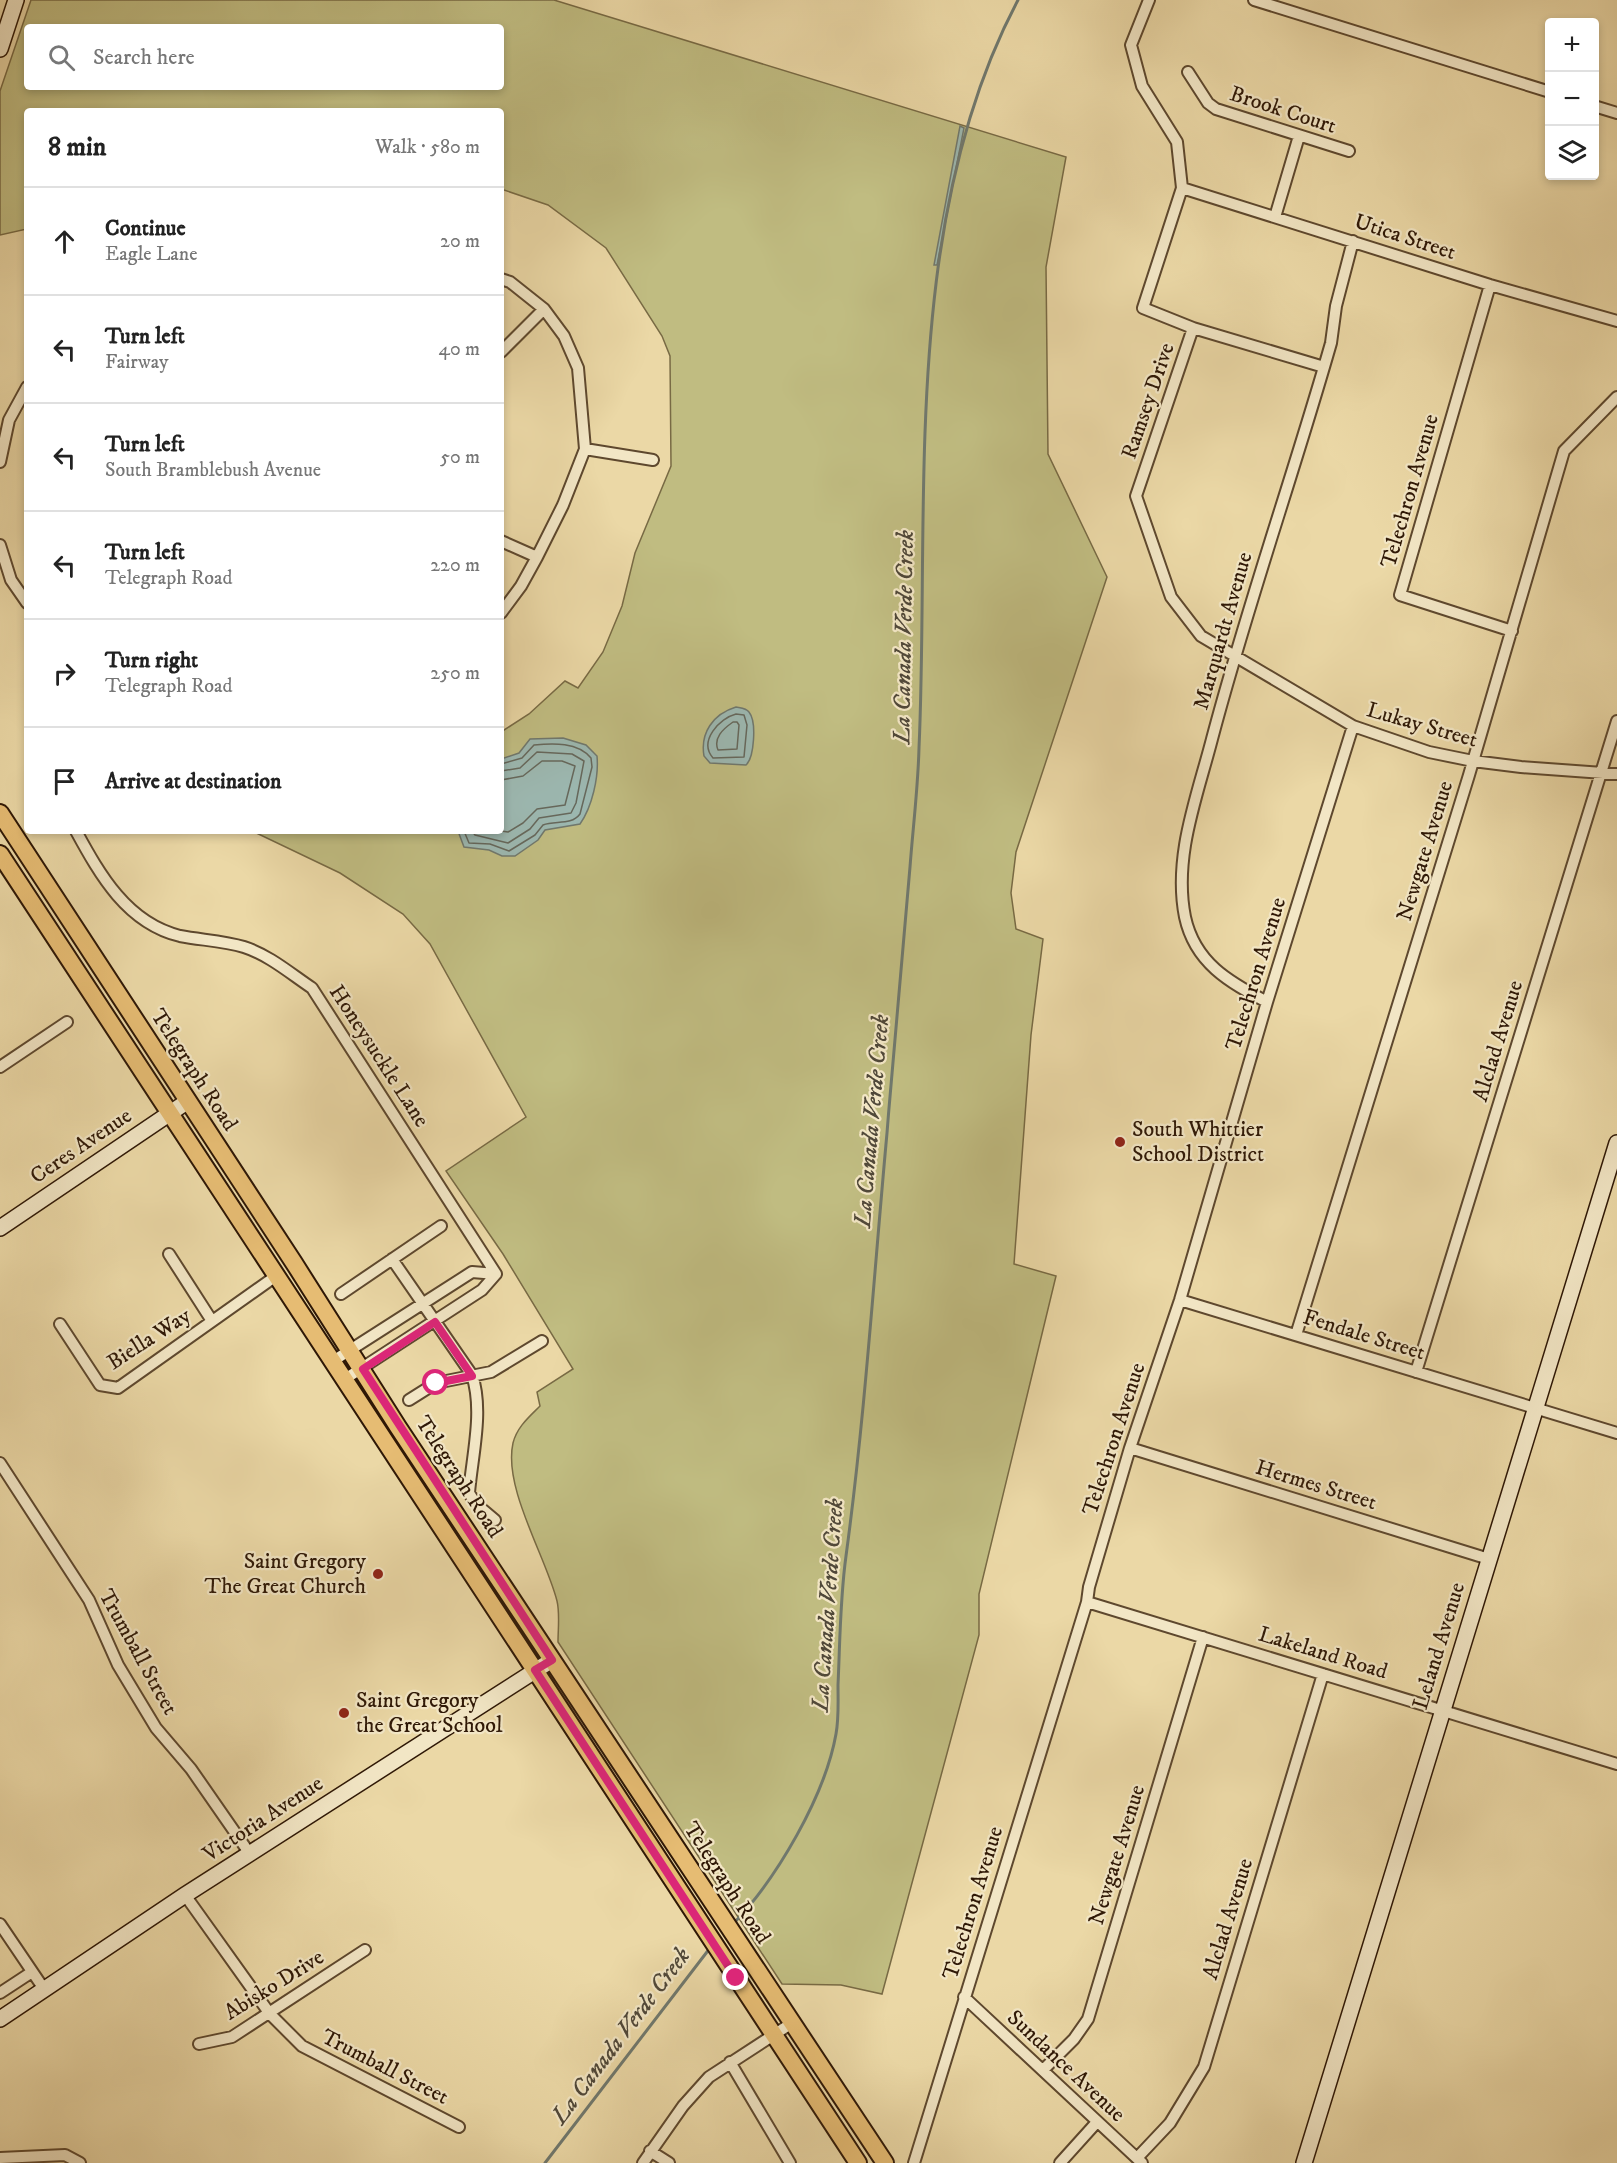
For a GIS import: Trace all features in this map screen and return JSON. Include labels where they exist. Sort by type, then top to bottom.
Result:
[{"type":"main road","name":"Telegraph Road","points":[[0,813],[349,1351],[885,2163]]},
{"type":"main road","name":"Telegraph Road","points":[[0,854],[858,2163]]},
{"type":"street","points":[[0,49],[16,0]]},
{"type":"street","name":"Ramsey Drive","points":[[1149,0],[1131,45],[1142,86],[1177,142],[1182,188],[1143,308],[1193,328],[1136,496],[1171,597],[1201,636],[1234,656]]},
{"type":"street","points":[[1254,0],[1545,90]]},
{"type":"street","name":"Brook Court","points":[[1188,72],[1208,103],[1216,110],[1349,151]]},
{"type":"street","points":[[1599,108],[1617,113]]},
{"type":"street","points":[[1275,217],[1299,136]]},
{"type":"street","name":"Utica Street","points":[[1182,188],[1490,285],[1617,321]]},
{"type":"street","name":"Marquardt Avenue","points":[[1267,1002],[1225,980],[1201,955],[1186,919],[1181,883],[1185,843],[1234,656],[1324,367],[1353,241]]},
{"type":"street","points":[[504,280],[510,282],[544,309],[564,336],[578,368],[585,449],[563,505],[537,557],[521,586],[504,609]]},
{"type":"street","name":"Telechron Avenue","points":[[1490,285],[1400,595],[1512,631]]},
{"type":"street","points":[[504,349],[544,309]]},
{"type":"street","points":[[1193,328],[1324,367]]},
{"type":"street","points":[[0,462],[4,417],[24,391]]},
{"type":"street","name":"Newgate Avenue","points":[[1296,1335],[1473,762],[1564,451],[1613,410],[1617,396]]},
{"type":"street","points":[[585,449],[653,460]]},
{"type":"street","points":[[504,542],[537,557]]},
{"type":"street","points":[[0,545],[11,580],[24,599]]},
{"type":"street","name":"Lukay Street","points":[[1234,656],[1353,726],[1429,752],[1473,762],[1617,774]]},
{"type":"street","name":"Alclad Avenue","points":[[1416,1371],[1617,721]]},
{"type":"street","name":"Telechron Avenue","points":[[914,2163],[1088,1602],[1089,1587],[1130,1448],[1180,1300],[1267,1002],[1353,726]]},
{"type":"street","name":"Honeysuckle Lane","points":[[78,834],[95,866],[121,901],[146,921],[178,935],[245,947],[279,965],[312,988],[496,1274]]},
{"type":"street","points":[[0,1067],[67,1022]]},
{"type":"street","name":"Ceres Avenue","points":[[0,1228],[188,1101]]},
{"type":"street","name":"Leland Avenue","points":[[1304,2163],[1617,1143]]},
{"type":"street","points":[[340,1294],[441,1226]]},
{"type":"street","points":[[169,1254],[212,1321]]},
{"type":"street","points":[[392,1259],[472,1376],[477,1406],[469,1493],[476,1504],[495,1520]]},
{"type":"street","points":[[333,1361],[472,1272],[496,1274]]},
{"type":"street","points":[[345,1379],[482,1290],[496,1274]]},
{"type":"street","name":"Biella Way","points":[[60,1324],[100,1385],[118,1388],[276,1276]]},
{"type":"street","name":"Fendale Street","points":[[1180,1300],[1617,1433]]},
{"type":"street","points":[[409,1400],[436,1383],[491,1372],[542,1341]]},
{"type":"street","name":"Hermes Street","points":[[1130,1448],[1490,1559]]},
{"type":"street","name":"Trumball Street","points":[[0,1463],[89,1600],[118,1665],[156,1728],[190,1768],[250,1854]]},
{"type":"street","name":"Lakeland Road","points":[[1088,1602],[1617,1764]]},
{"type":"street","name":"Newgate Avenue","points":[[1043,2070],[1074,2039],[1088,2019],[1203,1637]]},
{"type":"street","name":"Victoria Avenue","points":[[0,2019],[185,1895],[552,1660]]},
{"type":"street","name":"Alclad Avenue","points":[[1140,2161],[1170,2123],[1204,2067],[1323,1674]]},
{"type":"street","name":"Trumball Street","points":[[185,1895],[270,2014],[302,2046],[459,2127]]},
{"type":"street","points":[[0,1924],[44,1989]]},
{"type":"street","name":"Abisko Drive","points":[[199,2044],[231,2037],[270,2014],[365,1950]]},
{"type":"street","points":[[0,1992],[32,1972]]},
{"type":"street","name":"Sundance Avenue","points":[[964,1997],[1140,2161]]},
{"type":"street","points":[[644,2163],[650,2151],[696,2090],[730,2062],[792,2023]]},
{"type":"street","points":[[730,2062],[790,2163]]},
{"type":"street","points":[[1060,2163],[1097,2122]]},
{"type":"street","points":[[650,2151],[669,2163]]},
{"type":"street","points":[[0,2158],[65,2155],[80,2163]]},
{"type":"shaded area","points":[[31,0],[554,0],[1066,157],[1046,267],[1048,454],[1107,577],[1016,852],[1011,893],[1016,929],[1043,939],[1031,1035],[1014,1264],[1056,1276],[979,1594],[979,1635],[882,1994],[841,1985],[782,1984],[558,1642],[557,1601],[520,1501],[512,1461],[513,1443],[517,1432],[540,1406],[537,1392],[573,1369],[503,1254],[446,1171],[526,1117],[430,944],[403,914],[340,873],[258,834],[504,834],[504,730],[529,714],[565,681],[578,688],[603,652],[622,606],[635,553],[671,466],[670,356],[662,336],[606,248],[548,205],[504,190],[504,108],[24,108],[24,230],[0,235],[0,91]]},
{"type":"water","points":[[960,126],[964,128],[937,265],[934,265]]},
{"type":"water","points":[[736,707],[749,712],[753,724],[754,740],[749,761],[746,765],[710,763],[704,756],[706,732],[721,714]]},
{"type":"water","points":[[563,738],[586,745],[597,756],[594,792],[580,824],[545,830],[538,840],[515,856],[502,856],[489,850],[464,847],[459,834],[504,834],[504,758],[519,753],[530,739]]},
{"type":"waterway","name":"La Canada Verde Creek","points":[[734,1923],[767,1883],[797,1835],[821,1783],[837,1728],[843,1588],[864,1398],[918,778],[924,463],[928,366],[938,270],[954,176],[980,86],[1018,0]]},
{"type":"waterway","name":"La Canada Verde Creek","points":[[545,2163],[710,1948]]},
{"type":"place","name":"South Whittier School District","points":[[1120,1142]]},
{"type":"place","name":"Saint Gregory The Great Church","points":[[378,1574]]},
{"type":"place","name":"Saint Gregory the Great School","points":[[344,1713]]},
{"type":"route","points":[[436,1383],[472,1376],[435,1322],[363,1369],[552,1660],[535,1670],[736,1978]]}]
